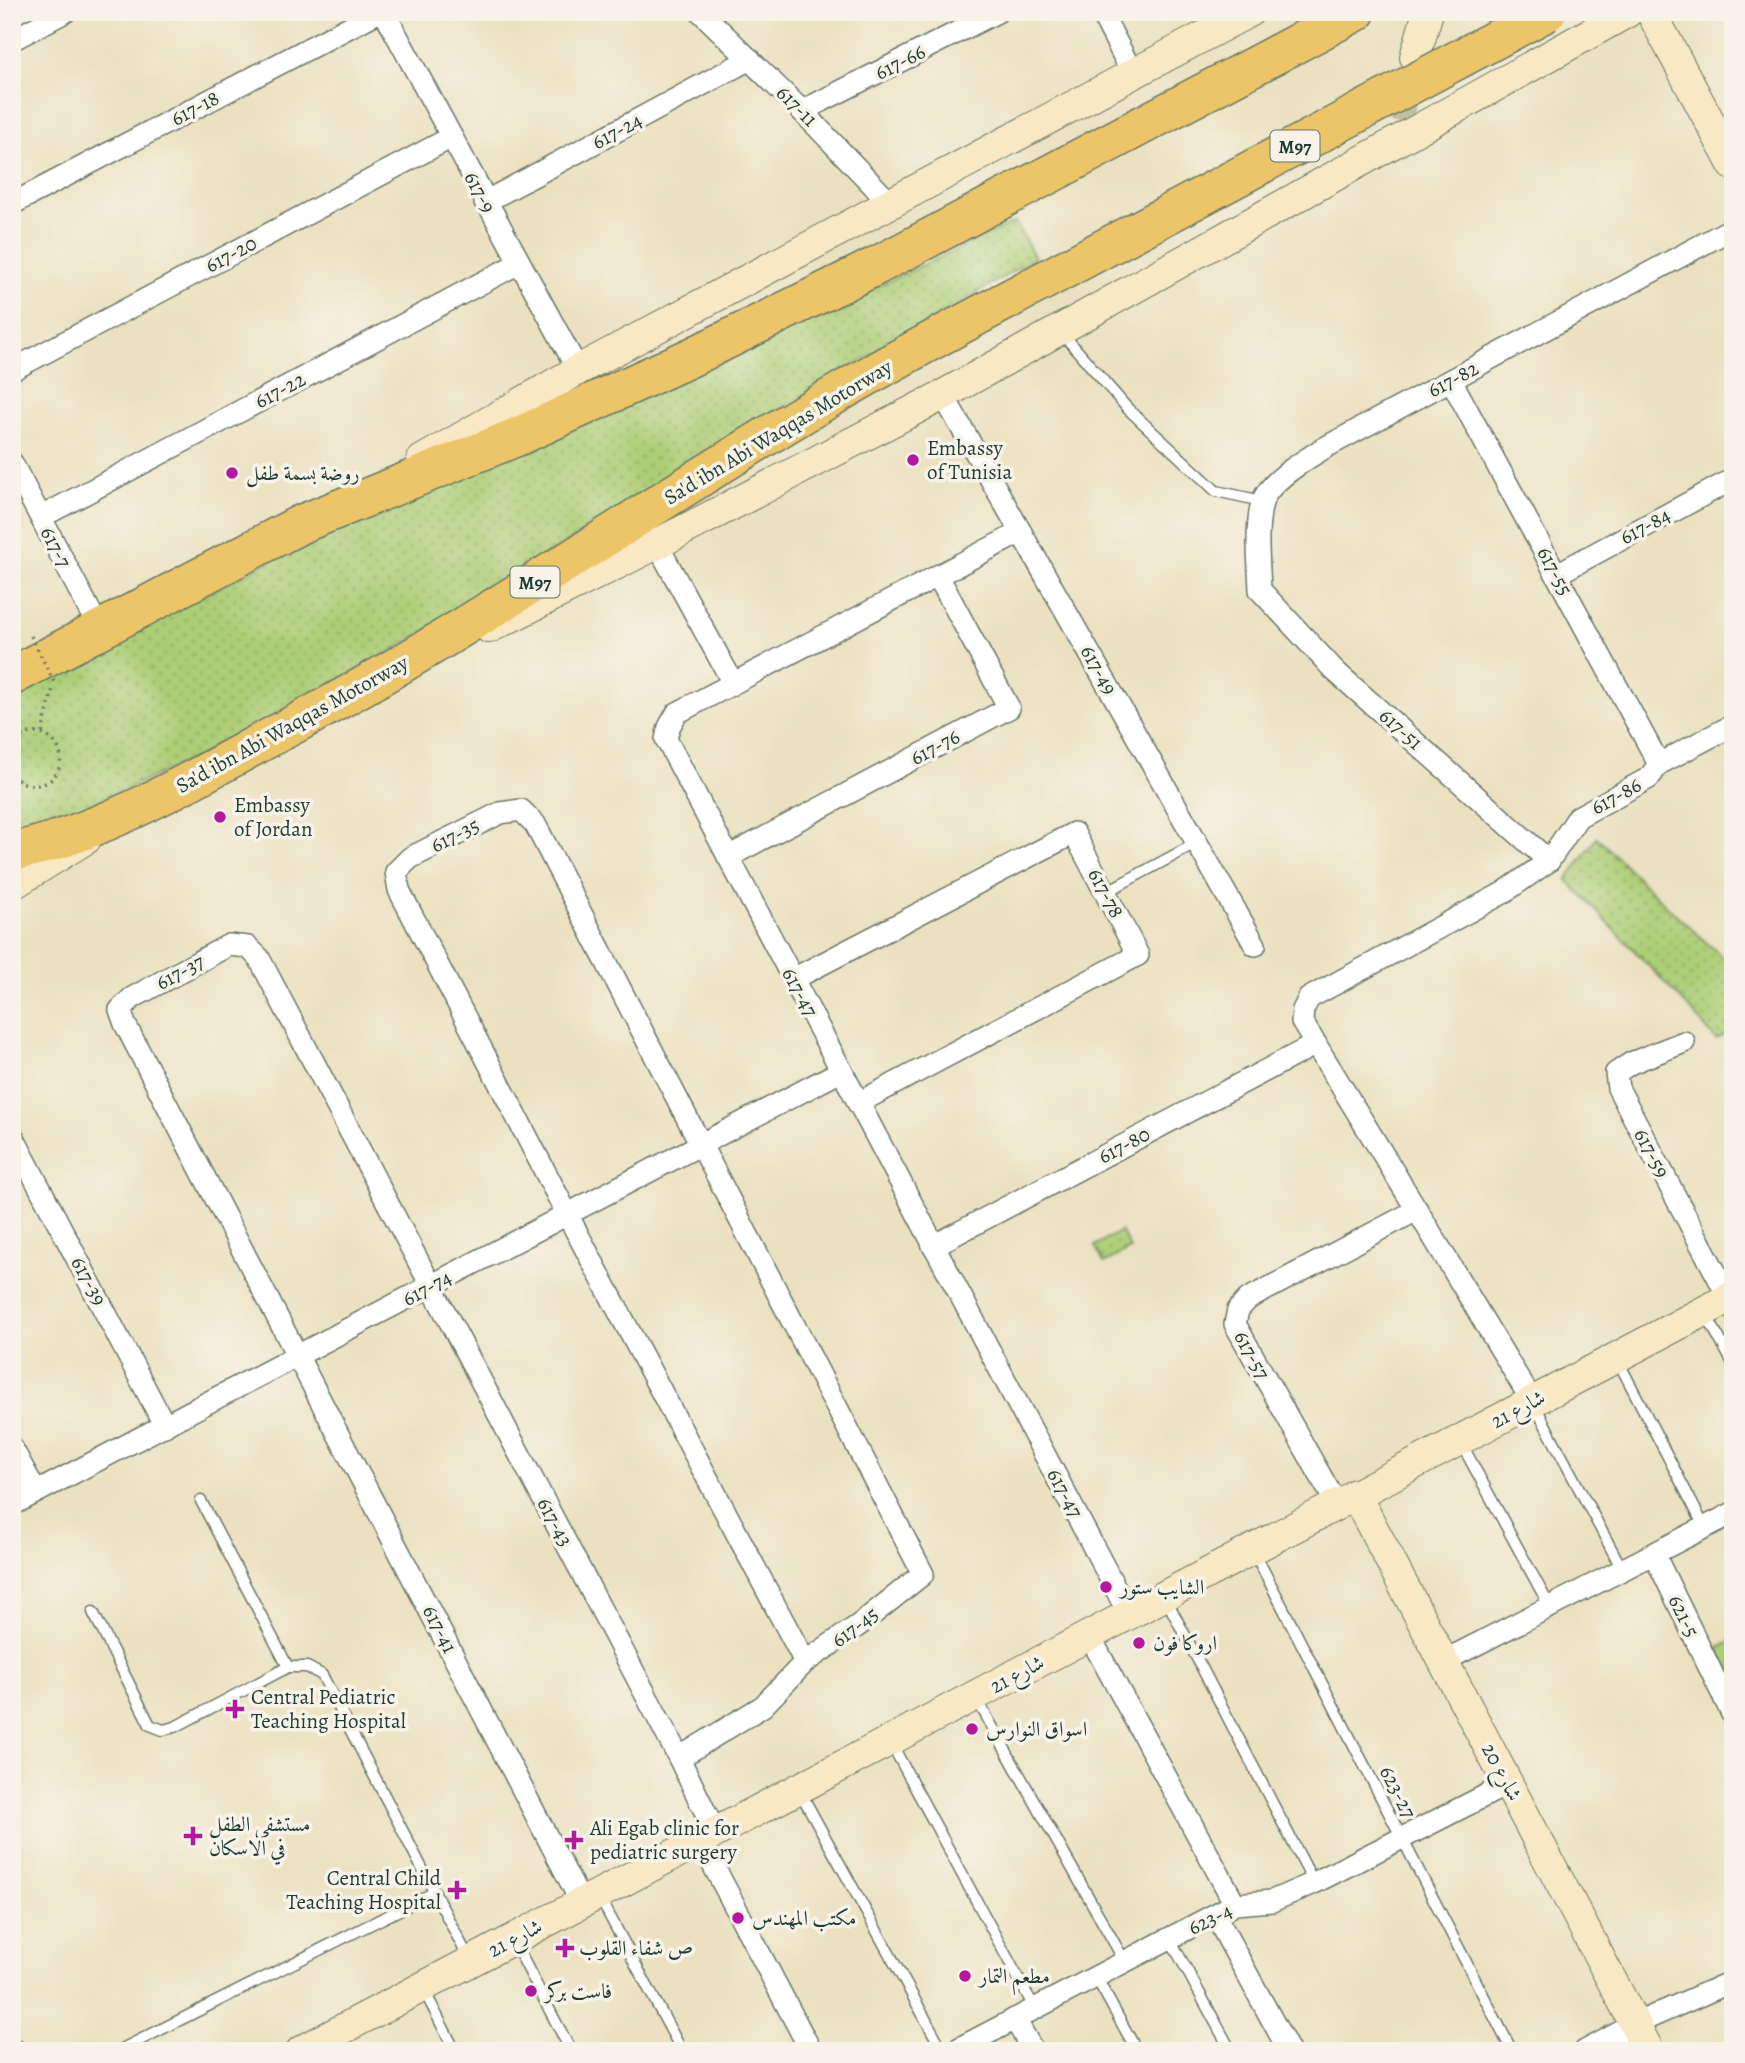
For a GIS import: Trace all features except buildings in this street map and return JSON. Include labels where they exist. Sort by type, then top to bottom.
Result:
[{"type":"highway","points":[[12,676],[301,524],[519,436],[696,355],[876,266],[1356,12]]},
{"type":"highway","name":"Sa'd ibn Abi Waqqas Motorway","points":[[12,852],[64,838],[131,811],[374,681],[834,395],[1547,12]]},
{"type":"street","points":[[12,40],[65,12]]},
{"type":"street","name":"617-18","points":[[12,204],[378,12]]},
{"type":"street","name":"617-9","points":[[384,12],[578,370]]},
{"type":"street","name":"617-66","points":[[802,111],[997,12]]},
{"type":"street","points":[[1101,12],[1133,74]]},
{"type":"street","points":[[301,524],[493,420],[578,370],[1249,12]]},
{"type":"street","points":[[1415,57],[1427,12]]},
{"type":"street","points":[[374,681],[529,609],[943,395],[1059,330],[1392,133],[1628,12]]},
{"type":"street","points":[[1651,12],[1733,165]]},
{"type":"street","name":"617-11","points":[[706,13],[890,203]]},
{"type":"street","name":"617-24","points":[[485,202],[750,59]]},
{"type":"street","name":"617-20","points":[[12,370],[450,138]]},
{"type":"street","name":"617-82","points":[[1262,501],[1287,471],[1326,447],[1733,228]]},
{"type":"street","name":"617-22","points":[[41,517],[519,263]]},
{"type":"street","name":"617-55","points":[[1451,380],[1659,764]]},
{"type":"street","name":"617-49","points":[[943,395],[1255,946]]},
{"type":"street","name":"617-7","points":[[12,463],[100,630]]},
{"type":"street","name":"617-84","points":[[1557,574],[1733,479]]},
{"type":"street","name":"617-51","points":[[1262,501],[1260,590],[1335,671],[1549,861]]},
{"type":"street","name":"617-47","points":[[1021,532],[677,713],[666,739],[1129,1614]]},
{"type":"street","points":[[657,544],[733,683]]},
{"type":"street","name":"617-76","points":[[728,857],[1009,708],[938,576]]},
{"type":"street","name":"617-86","points":[[1549,861],[1578,817],[1649,778],[1659,764],[1733,725]]},
{"type":"street","name":"617-35","points":[[567,1214],[399,890],[396,872],[410,858],[500,813],[521,810],[535,824],[702,1144]]},
{"type":"street","points":[[12,885],[131,811]]},
{"type":"street","name":"617-78","points":[[793,979],[1074,833],[1106,892],[1138,955],[858,1103]]},
{"type":"street","points":[[1532,1401],[1302,1022],[1303,1010],[1309,998],[1503,893],[1549,861]]},
{"type":"street","name":"617-37","points":[[298,1356],[124,1024],[120,1010],[132,998],[229,945],[248,947],[259,958],[431,1286]]},
{"type":"street","name":"617-59","points":[[1684,1042],[1631,1063],[1616,1073],[1618,1088],[1722,1302]]},
{"type":"street","name":"617-80","points":[[933,1246],[1316,1044]]},
{"type":"street","name":"617-74","points":[[12,1505],[841,1071]]},
{"type":"street","name":"617-39","points":[[12,1135],[165,1426]]},
{"type":"street","name":"617-45","points":[[702,1144],[923,1574],[859,1625],[806,1662]]},
{"type":"street","name":"617-57","points":[[1346,1500],[1235,1324],[1238,1310],[1248,1299],[1417,1210]]},
{"type":"street","points":[[567,1214],[806,1662],[763,1706],[679,1758]]},
{"type":"street","name":"617-43","points":[[431,1286],[679,1758],[708,1836],[811,2051]]},
{"type":"street","name":"شارع 21","points":[[300,2051],[335,2038],[423,1987],[590,1898],[1722,1302]]},
{"type":"street","name":"617-41","points":[[298,1356],[590,1898]]},
{"type":"street","points":[[12,1448],[36,1492]]},
{"type":"street","name":"شارع 20","points":[[1346,1500],[1444,1661],[1649,2051]]},
{"type":"street","points":[[1444,1661],[1733,1513]]},
{"type":"street","name":"621-5","points":[[1654,1554],[1733,1716]]},
{"type":"street","points":[[1089,1634],[1236,1905]]},
{"type":"street","name":"623-4","points":[[954,2051],[1215,1915],[1236,1905],[1272,1901],[1314,1883],[1508,1784]]},
{"type":"street","points":[[1215,1915],[1289,2051]]},
{"type":"street","points":[[1585,2051],[1635,2024],[1733,1982]]},
{"type":"street","points":[[1015,2019],[1033,2051]]},
{"type":"lane","points":[[1059,330],[1128,408],[1216,491],[1262,501]]},
{"type":"lane","points":[[1106,892],[1197,843]]},
{"type":"lane","points":[[1722,1302],[1733,1363]]},
{"type":"lane","points":[[1616,1358],[1705,1528]]},
{"type":"lane","points":[[1532,1401],[1622,1569]]},
{"type":"lane","points":[[1459,1440],[1550,1606]]},
{"type":"lane","points":[[201,1502],[288,1667]]},
{"type":"lane","name":"623-27","points":[[1252,1549],[1512,2051]]},
{"type":"lane","points":[[1164,1596],[1314,1883]]},
{"type":"lane","points":[[93,1612],[150,1725],[163,1730],[176,1727],[288,1667],[307,1667],[322,1675],[470,1962]]},
{"type":"lane","points":[[975,1696],[1125,1962]]},
{"type":"lane","points":[[890,1741],[1035,2009]]},
{"type":"lane","points":[[798,1789],[943,2051]]},
{"type":"lane","points":[[118,2051],[435,1892]]},
{"type":"lane","points":[[590,1898],[682,2051]]},
{"type":"lane","points":[[513,1939],[571,2051]]},
{"type":"lane","points":[[1170,1939],[1231,2051]]},
{"type":"lane","points":[[1096,1977],[1137,2051]]},
{"type":"lane","points":[[423,1987],[455,2051]]},
{"type":"lane","points":[[12,2042],[26,2051]]},
{"type":"path","points":[[31,636],[54,682],[42,733]]},
{"type":"path","points":[[12,746],[16,740],[28,733],[42,733],[54,740],[61,752],[61,766],[54,778],[41,785],[27,785],[12,772]]},
{"type":"green space","points":[[1015,222],[1035,258],[750,428],[398,648],[199,757],[40,826],[12,831],[12,695],[336,526],[764,339]]},
{"type":"green space","points":[[1597,837],[1733,967],[1733,1031],[1716,1040],[1567,880]]},
{"type":"green space","points":[[1121,1231],[1130,1249],[1104,1263],[1095,1246]]},
{"type":"green space","points":[[1733,1640],[1733,1678],[1717,1648]]},
{"type":"tunnel","points":[[1396,121],[1410,74]]},
{"type":"place","name":"Embassy of Tunisia","points":[[913,460]]},
{"type":"place","name":"روضة بسمة طفل","points":[[232,473]]},
{"type":"place","name":"Embassy of Jordan","points":[[220,817]]},
{"type":"place","name":"الشايب ستور","points":[[1106,1587]]},
{"type":"place","name":"اروكا فون","points":[[1139,1643]]},
{"type":"place","name":"Central Pediatric Teaching Hospital","points":[[235,1709]]},
{"type":"place","name":"اسواق النوارس","points":[[972,1729]]},
{"type":"place","name":"مستشفى الطفل في الاسكان","points":[[193,1836]]},
{"type":"place","name":"Ali Egab clinic for pediatric surgery","points":[[574,1840]]},
{"type":"place","name":"Central Child Teaching Hospital","points":[[457,1890]]},
{"type":"place","name":"مكتب المهندس","points":[[738,1918]]},
{"type":"place","name":"ص شفاء القلوب","points":[[565,1948]]},
{"type":"place","name":"مطعم التمار","points":[[965,1976]]},
{"type":"place","name":"فاست بركر","points":[[531,1991]]}]
